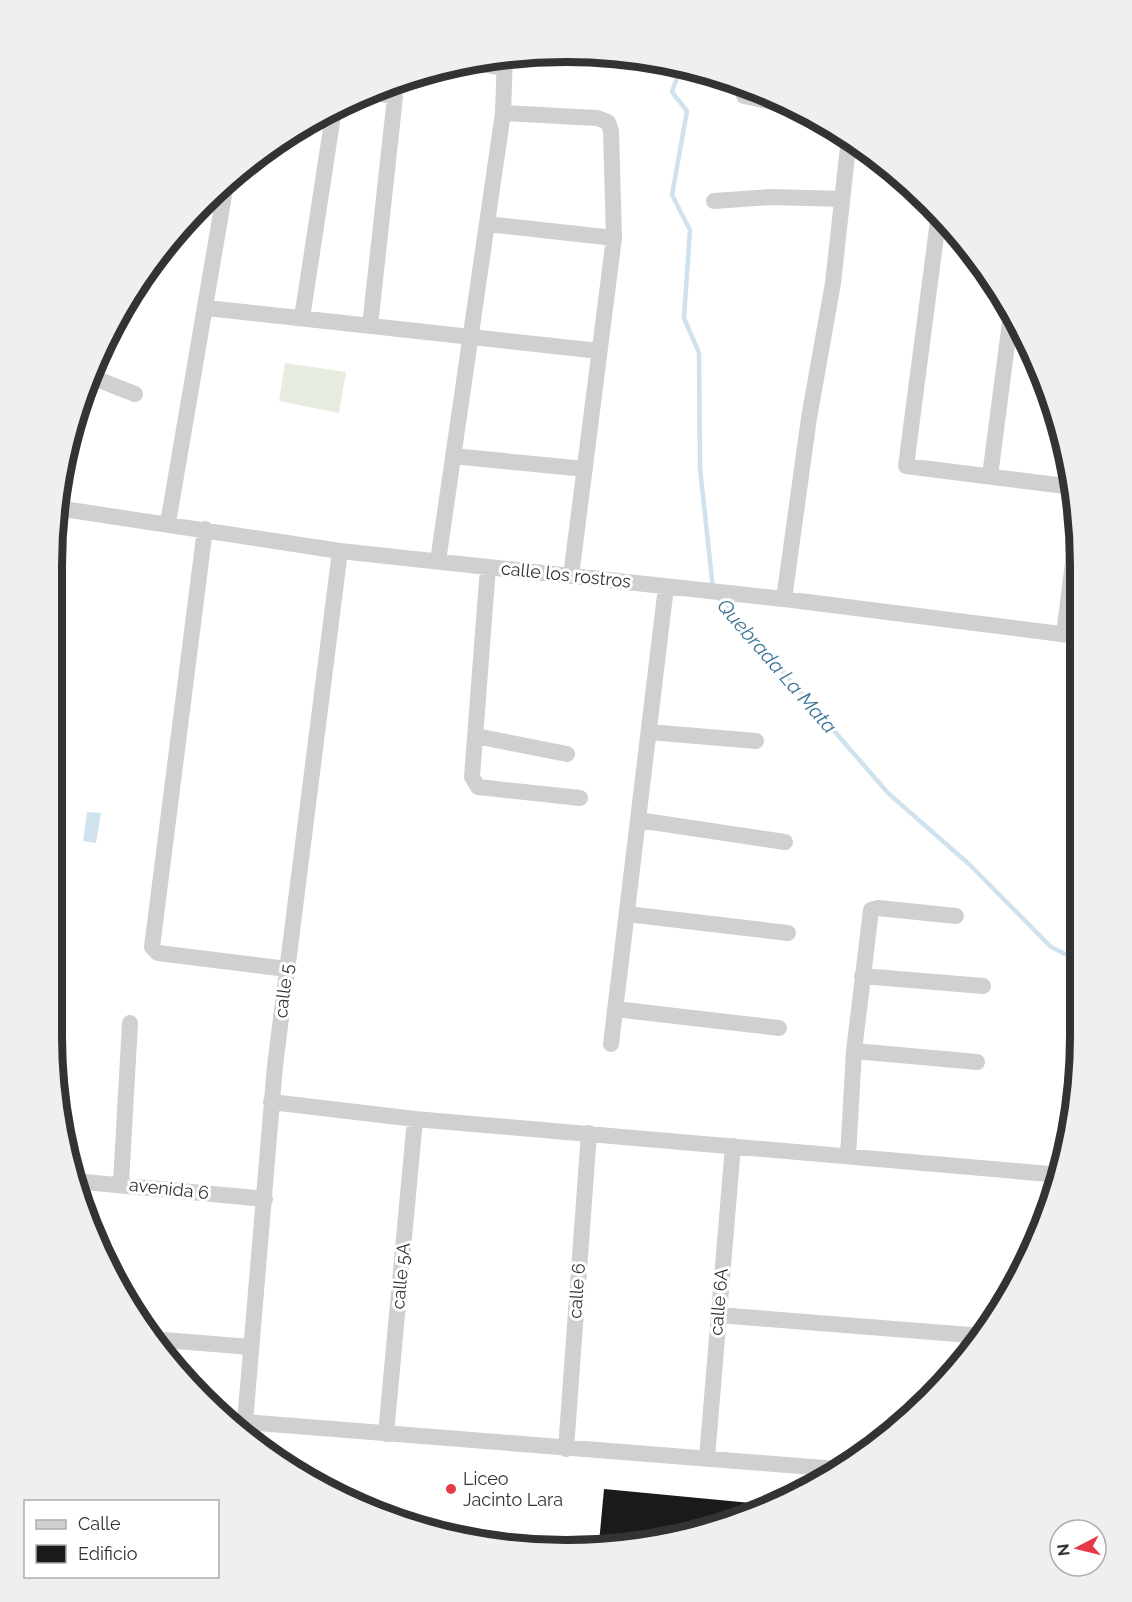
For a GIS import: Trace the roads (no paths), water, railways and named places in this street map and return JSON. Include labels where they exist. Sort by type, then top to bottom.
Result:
[{"type":"street","points":[[438,561],[503,113],[504,66]]},
{"type":"street","points":[[370,326],[395,97],[386,95]]},
{"type":"street","points":[[744,96],[754,98]]},
{"type":"street","points":[[503,113],[597,118],[608,122],[611,131],[614,238],[571,576]]},
{"type":"street","points":[[302,318],[332,119]]},
{"type":"street","points":[[784,599],[809,417],[833,283],[848,148]]},
{"type":"street","points":[[168,523],[207,308],[224,195]]},
{"type":"street","points":[[714,201],[771,197],[842,199]]},
{"type":"street","points":[[487,224],[614,238]]},
{"type":"street","points":[[937,225],[906,466],[1064,486]]},
{"type":"street","points":[[207,308],[599,351]]},
{"type":"street","points":[[990,476],[1009,326]]},
{"type":"street","points":[[98,379],[135,394]]},
{"type":"street","points":[[453,456],[585,469]]},
{"type":"street","name":"calle los rostros","points":[[65,509],[340,550],[784,599],[1070,635]]},
{"type":"street","points":[[205,529],[152,947],[158,953],[287,969]]},
{"type":"street","name":"calle 5","points":[[244,1424],[265,1199],[271,1102],[340,550]]},
{"type":"street","points":[[488,567],[472,777],[478,787],[580,798]]},
{"type":"street","points":[[611,1044],[666,587]]},
{"type":"street","points":[[649,732],[756,741]]},
{"type":"street","points":[[476,736],[567,754]]},
{"type":"street","points":[[638,820],[785,842]]},
{"type":"street","points":[[848,1156],[854,1051],[871,910],[878,908],[956,916]]},
{"type":"street","points":[[627,914],[788,933]]},
{"type":"street","points":[[862,976],[984,986]]},
{"type":"street","points":[[615,1008],[779,1028]]},
{"type":"street","points":[[121,1183],[130,1023]]},
{"type":"street","points":[[854,1051],[977,1062]]},
{"type":"street","points":[[271,1102],[415,1119],[1051,1174]]},
{"type":"street","name":"calle 5A","points":[[386,1434],[415,1119]]},
{"type":"street","name":"calle 6","points":[[566,1449],[589,1133]]},
{"type":"street","name":"calle 6A","points":[[707,1458],[733,1146]]},
{"type":"street","name":"avenida 6","points":[[83,1181],[121,1183],[265,1199]]},
{"type":"street","points":[[718,1315],[972,1335]]},
{"type":"street","points":[[164,1340],[250,1347]]},
{"type":"street","points":[[249,1428],[386,1434],[826,1468]]},
{"type":"water","points":[[87,812],[101,813],[96,843],[83,841]]},
{"type":"waterway","name":"Quebrada La Mata","points":[[678,74],[672,92],[687,111],[672,195],[690,230],[684,318],[699,353],[700,468],[713,589]]},
{"type":"waterway","name":"Quebrada La Mata","points":[[717,596],[888,793],[970,865],[1051,947],[1070,956]]},
{"type":"place","name":"Liceo Jacinto Lara","points":[[451,1489]]}]
